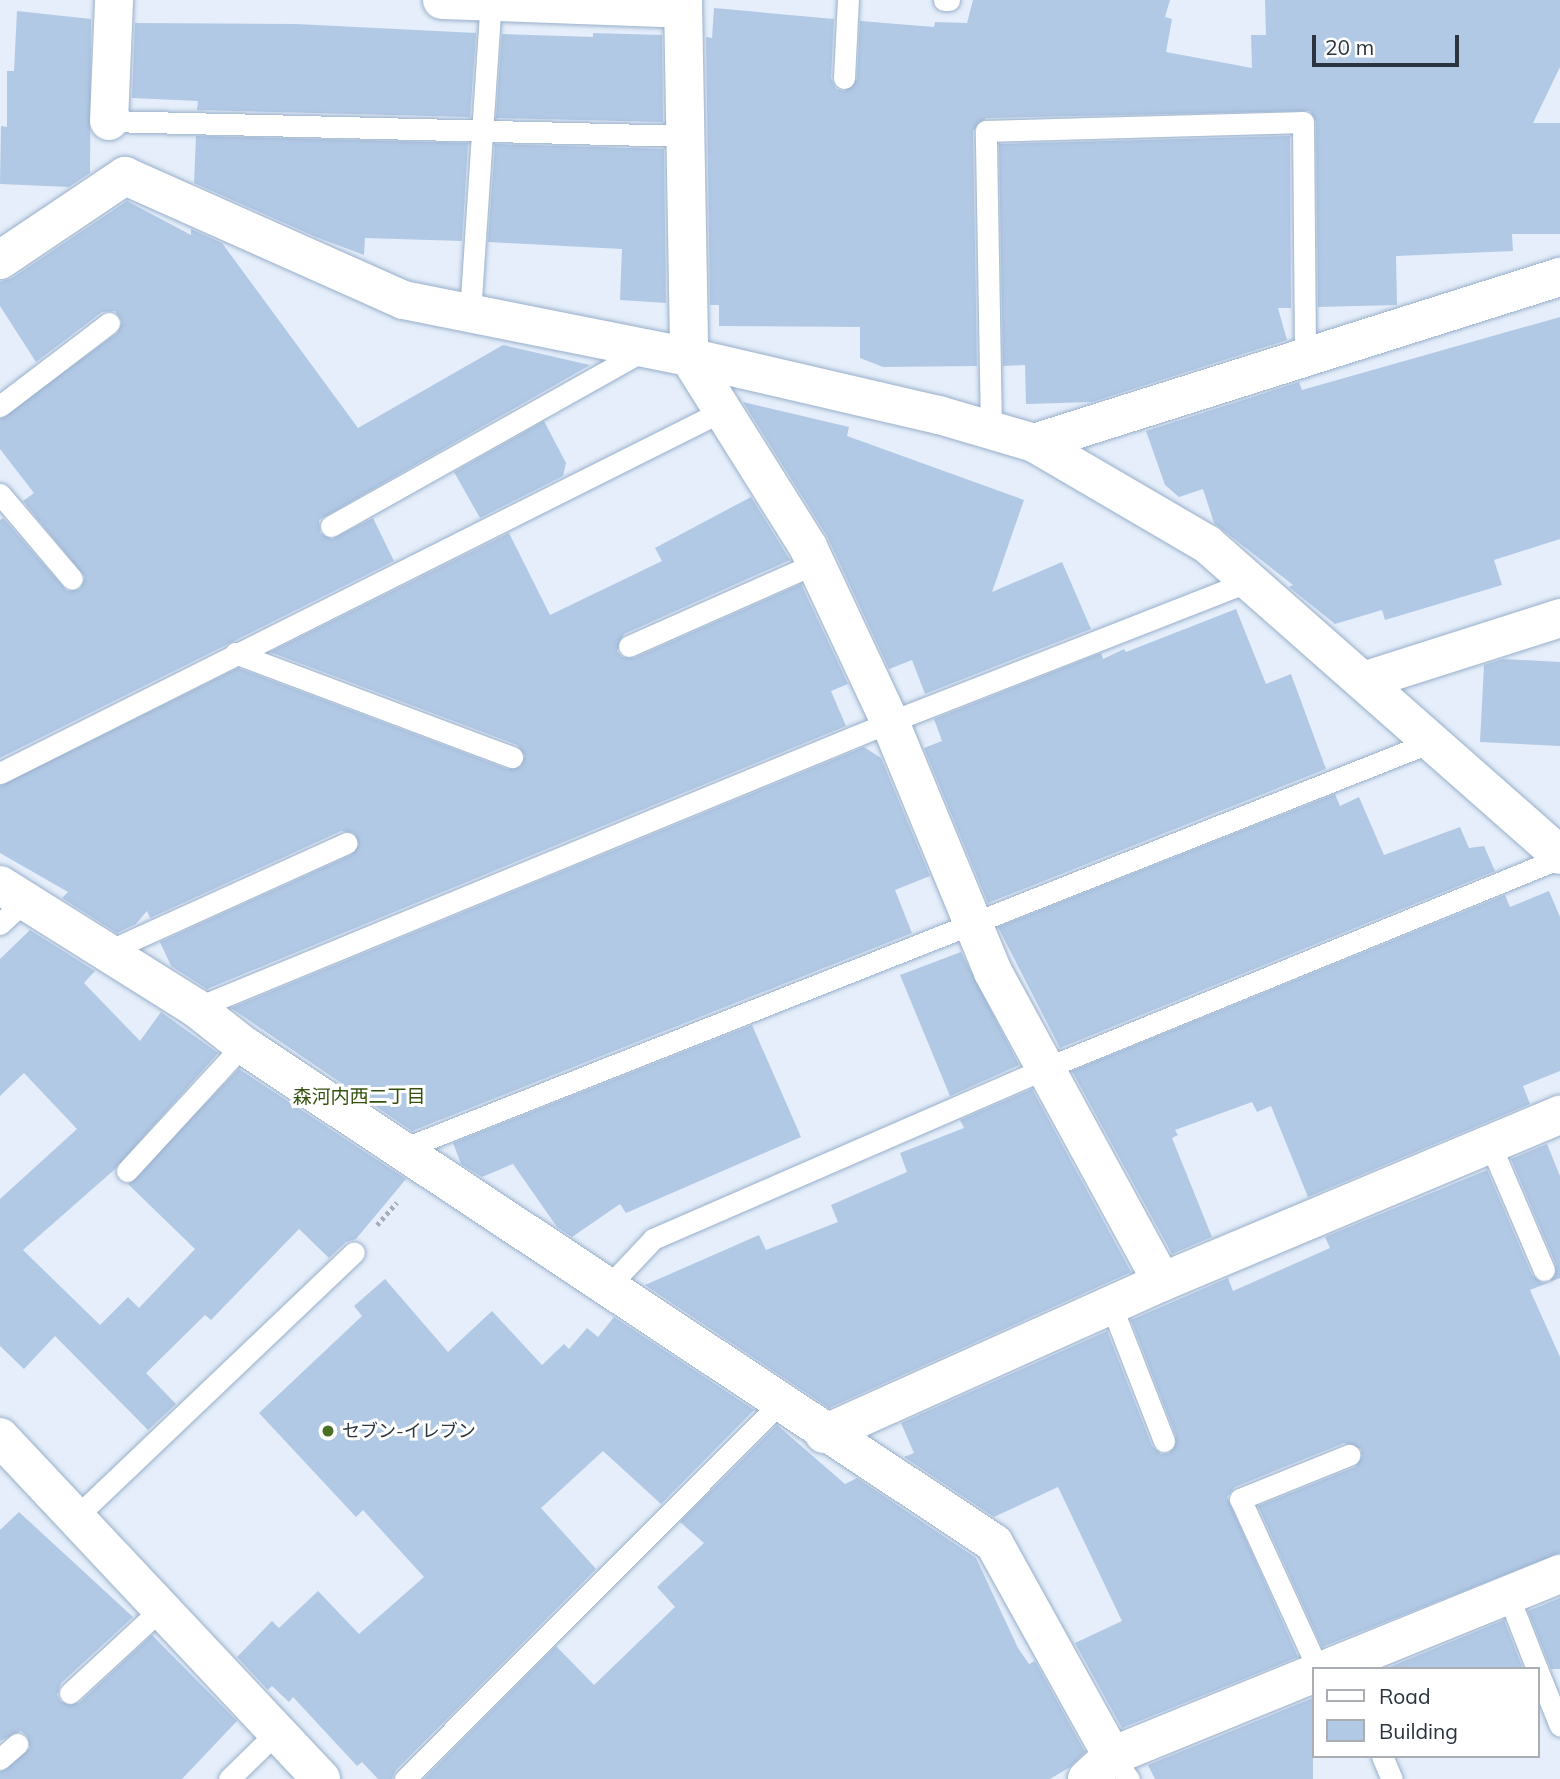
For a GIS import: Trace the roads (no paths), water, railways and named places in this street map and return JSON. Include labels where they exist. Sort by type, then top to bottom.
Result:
[{"type":"street","points":[[114,0],[117,121],[125,176]]},
{"type":"street","points":[[442,0],[683,4],[689,357],[816,563],[890,722],[993,972],[1162,1282]]},
{"type":"street","points":[[0,260],[125,176]]},
{"type":"street","points":[[125,176],[404,300],[689,357],[991,430],[1034,443],[1207,544],[1560,857]]},
{"type":"street","points":[[1034,443],[1560,277]]},
{"type":"street","points":[[1363,681],[1560,618]]},
{"type":"street","points":[[8,903],[106,952],[196,1008],[243,1045],[413,1159],[824,1434],[923,1492],[994,1543],[1109,1771],[1312,1676]]},
{"type":"street","points":[[824,1434],[1162,1282],[1560,1115]]},
{"type":"street","points":[[0,1437],[321,1779]]},
{"type":"street","points":[[1333,1667],[1560,1574]]},
{"type":"lane","points":[[844,78],[848,0]]},
{"type":"lane","points":[[470,314],[491,1]]},
{"type":"lane","points":[[117,121],[685,136]]},
{"type":"lane","points":[[991,430],[986,131],[1303,122],[1305,357]]},
{"type":"lane","points":[[0,406],[109,323]]},
{"type":"lane","points":[[331,526],[646,349]]},
{"type":"lane","points":[[0,773],[722,411]]},
{"type":"lane","points":[[0,494],[72,579]]},
{"type":"lane","points":[[629,646],[816,563]]},
{"type":"lane","points":[[196,1008],[890,722],[1249,581]]},
{"type":"lane","points":[[235,653],[512,757]]},
{"type":"lane","points":[[413,1159],[972,921],[1431,742]]},
{"type":"lane","points":[[106,952],[346,843]]},
{"type":"lane","points":[[607,1288],[653,1239],[1046,1068],[1560,857]]},
{"type":"lane","points":[[127,1171],[243,1045]]},
{"type":"lane","points":[[1490,1144],[1544,1270]]},
{"type":"lane","points":[[75,1518],[354,1252]]},
{"type":"lane","points":[[1111,1305],[1164,1441]]},
{"type":"lane","points":[[405,1779],[779,1404]]},
{"type":"lane","points":[[1327,1667],[1240,1499],[1349,1455]]},
{"type":"lane","points":[[1508,1595],[1536,1667]]},
{"type":"lane","points":[[70,1693],[161,1609]]},
{"type":"lane","points":[[1539,1674],[1560,1726]]},
{"type":"lane","points":[[229,1779],[276,1732]]},
{"type":"lane","points":[[0,1759],[17,1744]]},
{"type":"lane","points":[[1383,1758],[1392,1779]]},
{"type":"place","name":"セブン-イレブン","points":[[328,1431]]},
{"type":"district","name":"森河内西二丁目","points":[[359,1097]]}]
